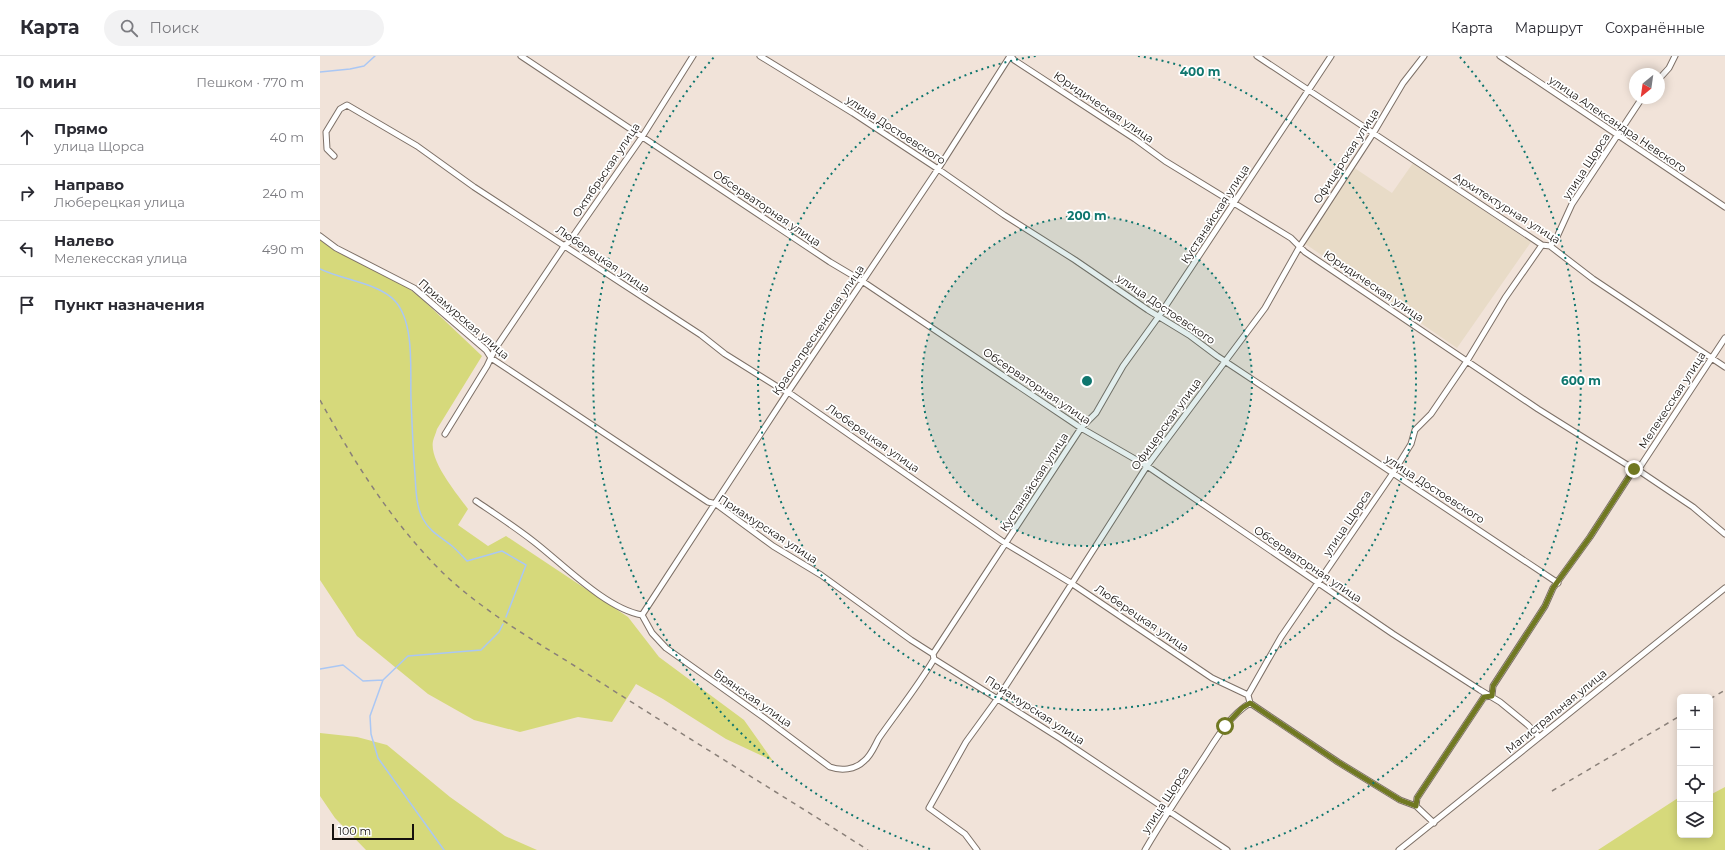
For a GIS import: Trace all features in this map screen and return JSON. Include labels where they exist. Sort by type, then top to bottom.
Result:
[{"type":"street","name":"Обсерваторная улица","points":[[521,56],[830,262],[862,281],[1081,428],[1147,466],[1400,638],[1480,690],[1492,696],[1528,724],[1539,736]]},
{"type":"street","name":"Октябрьская улица","points":[[445,434],[495,349],[565,245],[569,242],[642,137],[693,56]]},
{"type":"street","name":"улица Достоевского","points":[[760,56],[853,113],[938,169],[1004,215],[1189,335],[1558,583]]},
{"type":"street","name":"Краснопресненская улица","points":[[642,615],[788,392],[938,169],[1011,56]]},
{"type":"street","name":"Юридическая улица","points":[[1011,56],[1014,60],[1135,139],[1165,161],[1234,203],[1257,215],[1291,238],[1305,252],[1538,409],[1693,507],[1725,534]]},
{"type":"street","name":"Архитектурная улица","points":[[1258,56],[1542,245],[1550,246],[1593,279],[1725,367]]},
{"type":"street","name":"Кустанайская улица","points":[[865,761],[879,738],[922,679],[934,656],[1081,428],[1096,413],[1123,366],[1159,316],[1331,56]]},
{"type":"street","name":"Офицерская улица","points":[[977,850],[965,834],[929,808],[966,742],[998,698],[1147,466],[1265,308],[1300,246],[1374,132],[1403,83],[1424,56]]},
{"type":"street","name":"улица Александра Невского","points":[[1500,56],[1617,136],[1725,207]]},
{"type":"street","points":[[1665,72],[1675,56]]},
{"type":"street","name":"улица Щорса","points":[[1550,246],[1556,238],[1572,204],[1638,104]]},
{"type":"street","name":"Люберецкая улица","points":[[334,156],[327,149],[326,132],[340,109],[348,105],[417,146],[474,187],[701,335],[725,354],[780,389],[788,392],[1006,543],[1071,583],[1212,678],[1248,695]]},
{"type":"street","name":"Приамурская улица","points":[[320,236],[336,248],[414,288],[486,350],[491,358],[708,502],[716,504],[773,546],[821,575],[934,656],[1227,850]]},
{"type":"street","name":"улица Щорса","points":[[1248,695],[1281,637],[1393,473],[1411,444],[1415,430],[1430,414],[1467,361],[1505,298],[1542,245]]},
{"type":"street","name":"Мелекесская улица","points":[[1492,696],[1493,686],[1545,606],[1553,588],[1590,537],[1725,338]]},
{"type":"street","points":[[476,500],[534,542],[586,585],[618,606],[633,614],[642,615]]},
{"type":"street","name":"Магистральная улица","points":[[1399,850],[1725,588]]},
{"type":"street","name":"Брянская улица","points":[[642,615],[652,633],[666,648],[763,716],[830,767],[843,770],[856,767],[865,761]]},
{"type":"street","points":[[1248,695],[1250,703],[1338,762],[1400,800],[1416,806],[1434,823]]},
{"type":"street","points":[[1416,806],[1417,798],[1472,712],[1484,697],[1492,696]]},
{"type":"street","name":"улица Щорса","points":[[1145,850],[1168,810],[1225,726],[1242,708],[1250,703]]},
{"type":"shaded area","points":[[1413,163],[1531,242],[1457,348],[1304,243],[1353,167],[1392,193]]},
{"type":"green space","points":[[320,240],[335,251],[396,278],[422,299],[482,356],[437,429],[433,441],[435,458],[439,467],[468,509],[458,525],[488,546],[506,536],[628,617],[659,657],[744,720],[773,761],[726,739],[663,699],[636,684],[612,722],[578,717],[520,732],[474,720],[428,694],[357,636],[320,580]]},
{"type":"green space","points":[[320,733],[357,737],[387,745],[450,797],[505,836],[537,850],[366,850],[335,818],[320,796]]},
{"type":"green space","points":[[1725,787],[1725,850],[1598,850],[1677,799],[1677,838],[1713,838],[1713,793]]},
{"type":"waterway","points":[[320,72],[364,66],[375,56]]},
{"type":"waterway","points":[[320,269],[380,290],[395,301],[401,310],[409,334],[414,456],[419,509],[426,524],[467,561],[502,551],[526,565],[506,617]]},
{"type":"waterway","points":[[444,850],[378,758],[371,734],[370,716],[383,680],[408,656],[481,650],[499,632],[503,624]]},
{"type":"waterway","points":[[320,669],[343,665],[363,681],[383,680]]},
{"type":"railway","points":[[320,400],[346,446],[374,490],[406,532],[441,571],[474,600],[530,638],[656,718],[868,850]]},
{"type":"railway","points":[[1713,697],[1725,690]]},
{"type":"railway","points":[[1552,791],[1677,718]]},
{"type":"route","points":[[1225,726],[1242,708],[1250,703],[1338,762],[1400,800],[1416,806],[1417,798],[1472,712],[1484,697],[1492,696],[1493,686],[1545,606],[1553,588],[1590,537],[1634,469]]}]
